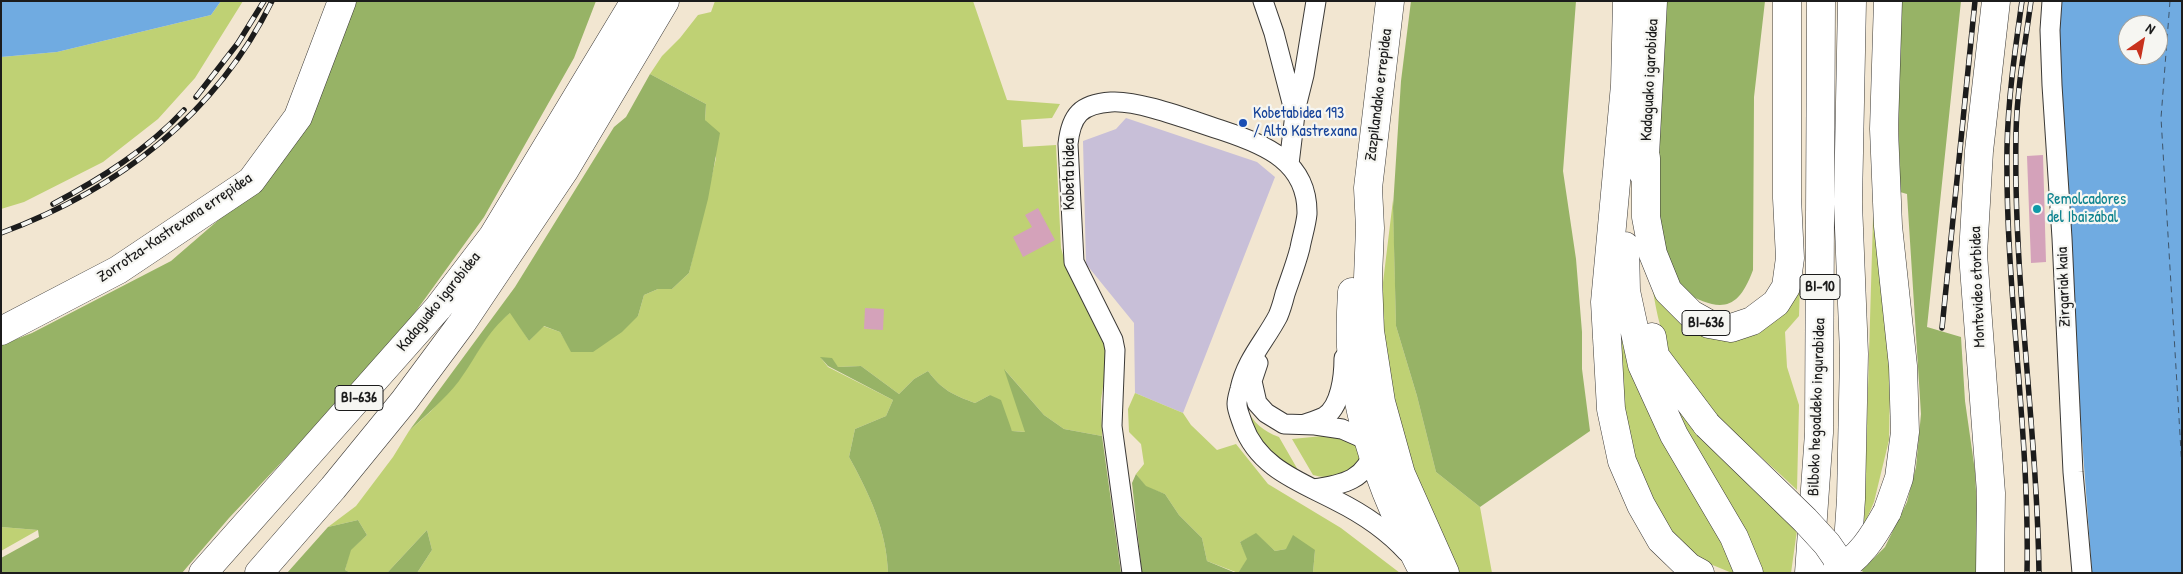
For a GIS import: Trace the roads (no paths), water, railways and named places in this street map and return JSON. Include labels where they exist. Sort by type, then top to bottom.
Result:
[{"type":"main road","name":"Zorrotza-Kastrexana errepidea","points":[[1,331],[118,270],[251,181],[298,117],[342,1]]},
{"type":"main road","points":[[560,127],[614,1]]},
{"type":"main road","name":"Kadaguako igarobidea","points":[[203,573],[438,308],[493,236],[635,1]]},
{"type":"main road","name":"Zazpilandako errepidea","points":[[1368,188],[1390,1]]},
{"type":"main road","name":"Kadaguako igarobidea","points":[[1624,95],[1627,1]]},
{"type":"main road","name":"Kadaguako igarobidea","points":[[1646,158],[1653,1]]},
{"type":"main road","name":"BI-636","points":[[1646,158],[1646,217],[1653,254],[1668,291],[1691,314],[1708,324],[1731,328],[1752,322],[1776,304],[1786,287],[1790,258],[1787,198],[1787,1]]},
{"type":"main road","name":"Bilboko hegoaldeko ingurabidea","points":[[1810,573],[1819,433],[1821,1]]},
{"type":"main road","name":"Bilboko hegoaldeko ingurabidea","points":[[1846,573],[1851,499],[1854,354],[1848,203],[1852,1]]},
{"type":"main road","points":[[1835,573],[1852,562],[1875,534],[1887,512],[1899,478],[1905,432],[1903,366],[1888,226],[1884,129],[1888,1]]},
{"type":"main road","name":"Montevideo etorbidea","points":[[1990,573],[1991,493],[1974,254],[1979,150],[1996,1]]},
{"type":"main road","name":"Kadaguako igarobidea","points":[[259,573],[333,488],[398,408],[462,322],[502,266],[564,171],[664,6]]},
{"type":"main road","points":[[1624,95],[1605,302],[1611,410],[1622,461],[1641,505],[1661,540],[1689,567],[1700,573]]},
{"type":"main road","points":[[1624,95],[1626,290],[1642,365],[1674,435],[1734,537],[1749,573]]},
{"type":"main road","points":[[1646,158],[1638,226],[1642,275],[1655,356],[1707,425],[1805,520],[1827,544],[1846,573]]},
{"type":"main road","points":[[1368,188],[1357,223],[1352,295],[1351,357],[1362,420],[1392,508],[1433,570]]},
{"type":"main road","points":[[1368,188],[1370,228],[1368,278],[1372,348],[1381,402],[1400,474],[1433,570]]},
{"type":"street","points":[[1263,1],[1274,33],[1295,114]]},
{"type":"street","points":[[1289,164],[1295,114],[1304,75],[1316,1]]},
{"type":"street","name":"Zirgariak kaia","points":[[2052,1],[2050,30],[2052,90],[2062,238],[2073,472],[2082,573]]},
{"type":"street","name":"Kobeta bidea","points":[[1132,573],[1112,426],[1116,364],[1115,350],[1113,340],[1079,277],[1072,252],[1068,144],[1073,120],[1079,112],[1089,107],[1111,102],[1136,105],[1252,140],[1276,153],[1289,164],[1306,194],[1307,216],[1296,263],[1279,314],[1268,334]]},
{"type":"street","points":[[1304,424],[1326,416],[1337,400],[1341,386],[1344,336],[1352,295]]},
{"type":"street","points":[[1268,334],[1252,381],[1257,403],[1266,413],[1284,424],[1342,428],[1372,447]]},
{"type":"street","points":[[1268,334],[1252,354],[1241,381],[1237,403],[1244,427],[1258,454],[1279,471],[1337,501],[1379,526],[1433,570]]},
{"type":"street","points":[[1314,489],[1349,482],[1364,470],[1372,447],[1375,429],[1364,369],[1372,348]]},
{"type":"water","points":[[1,1],[221,1],[211,15],[57,52],[1,57]]},
{"type":"water","points":[[2058,1],[2182,1],[2182,573],[2092,573],[2067,237]]},
{"type":"railway","points":[[196,97],[238,43],[264,1]]},
{"type":"railway","points":[[1,233],[44,215],[84,195],[123,171],[159,144],[192,113],[222,79],[249,42],[272,1]]},
{"type":"railway","points":[[1942,328],[1975,1]]},
{"type":"railway","points":[[2022,1],[2009,111],[2007,201],[2025,467],[2027,573]]},
{"type":"railway","points":[[2031,1],[2018,100],[2016,188],[2021,298],[2034,463],[2039,573]]},
{"type":"railway","points":[[53,204],[139,151],[184,110]]},
{"type":"place","name":"Kobetabidea 193 / Alto Kastrexana","points":[[1243,123]]},
{"type":"place","name":"Remolcadores del Ibaizábal","points":[[2037,209]]}]
